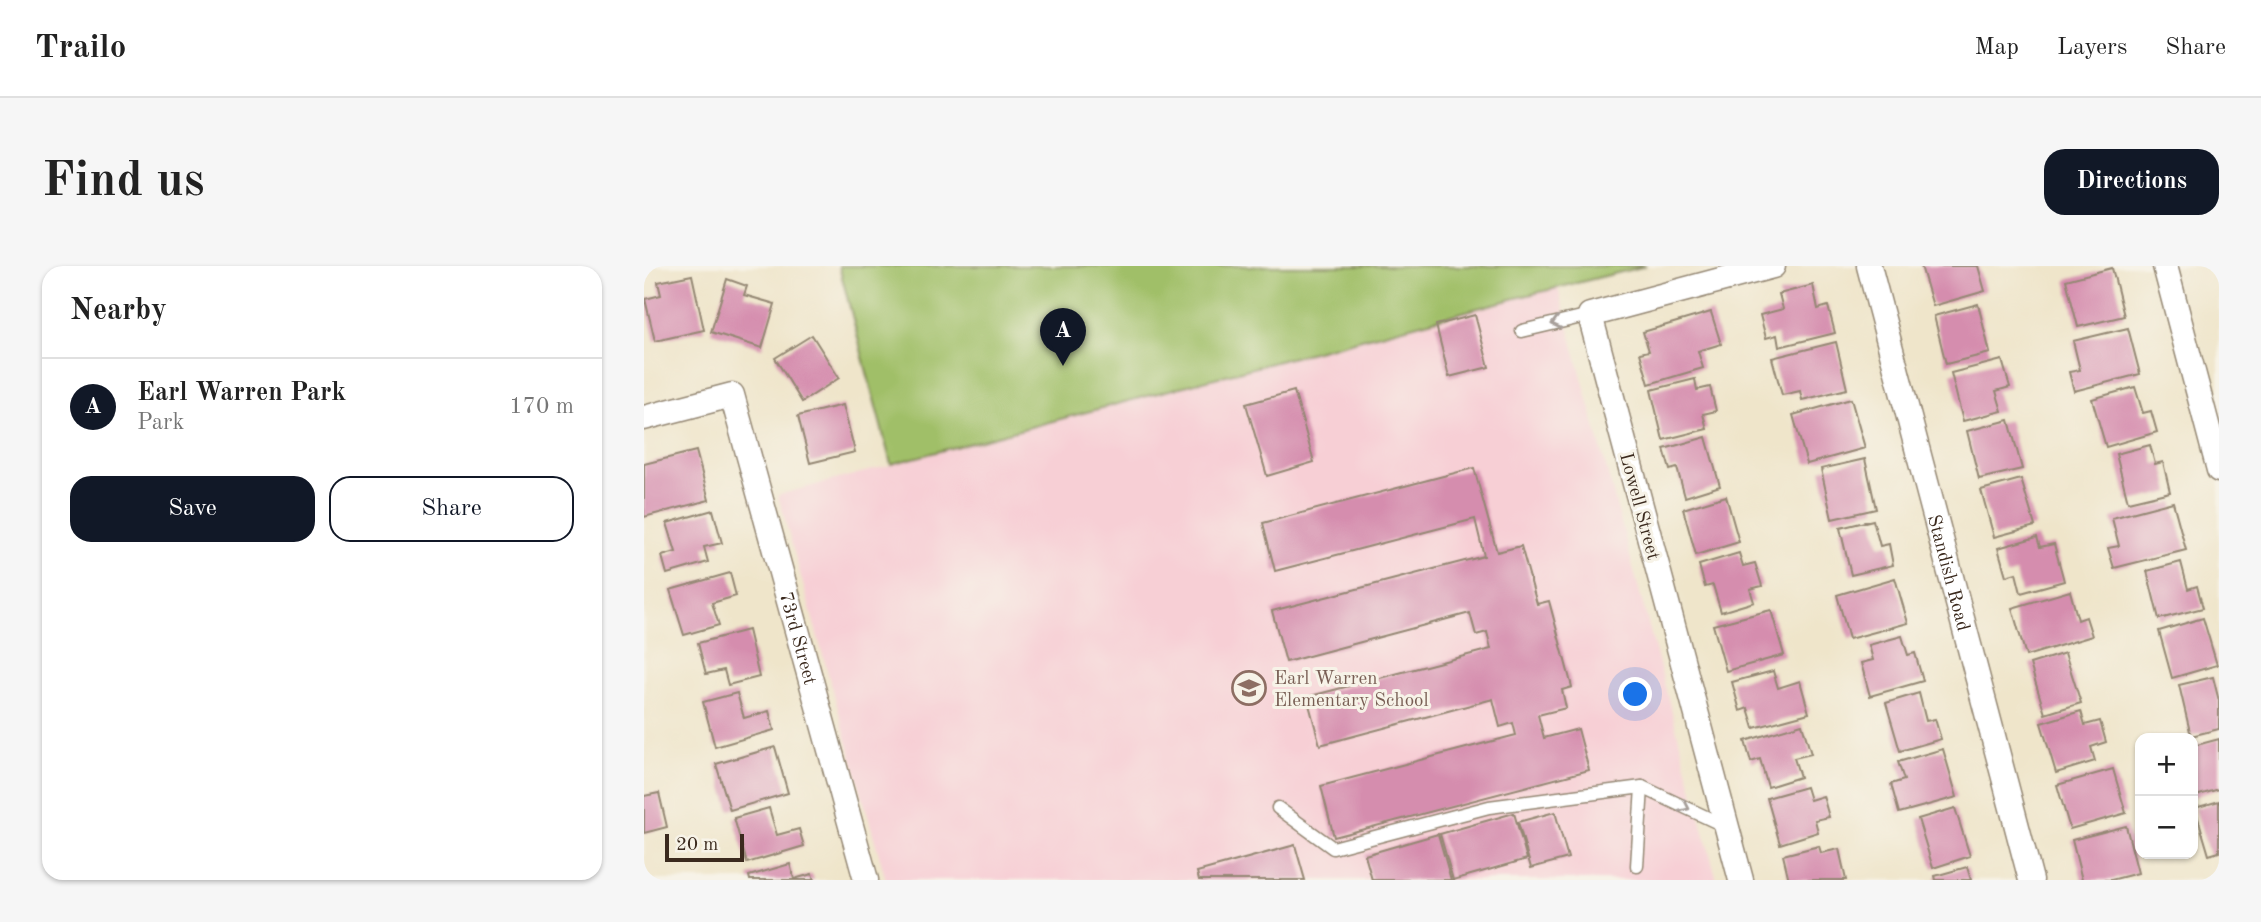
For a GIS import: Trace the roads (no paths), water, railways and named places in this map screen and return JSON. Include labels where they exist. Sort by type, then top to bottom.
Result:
[{"type":"street","points":[[1590,315],[1773,266]]},
{"type":"street","name":"Standish Road","points":[[1869,266],[2031,880]]},
{"type":"street","points":[[2165,266],[2219,470]]},
{"type":"street","name":"Lowell Street","points":[[1590,315],[1741,880]]},
{"type":"street","name":"73rd Street","points":[[644,418],[732,396],[866,880]]},
{"type":"lane","points":[[1522,331],[1590,315]]},
{"type":"lane","points":[[1637,866],[1642,787]]},
{"type":"lane","points":[[1278,808],[1333,848],[1489,807],[1642,787],[1728,828]]},
{"type":"place","name":"Earl Warren Park","points":[[1063,366]]},
{"type":"place","name":"Earl Warren Elementary School","points":[[1249,688]]}]
